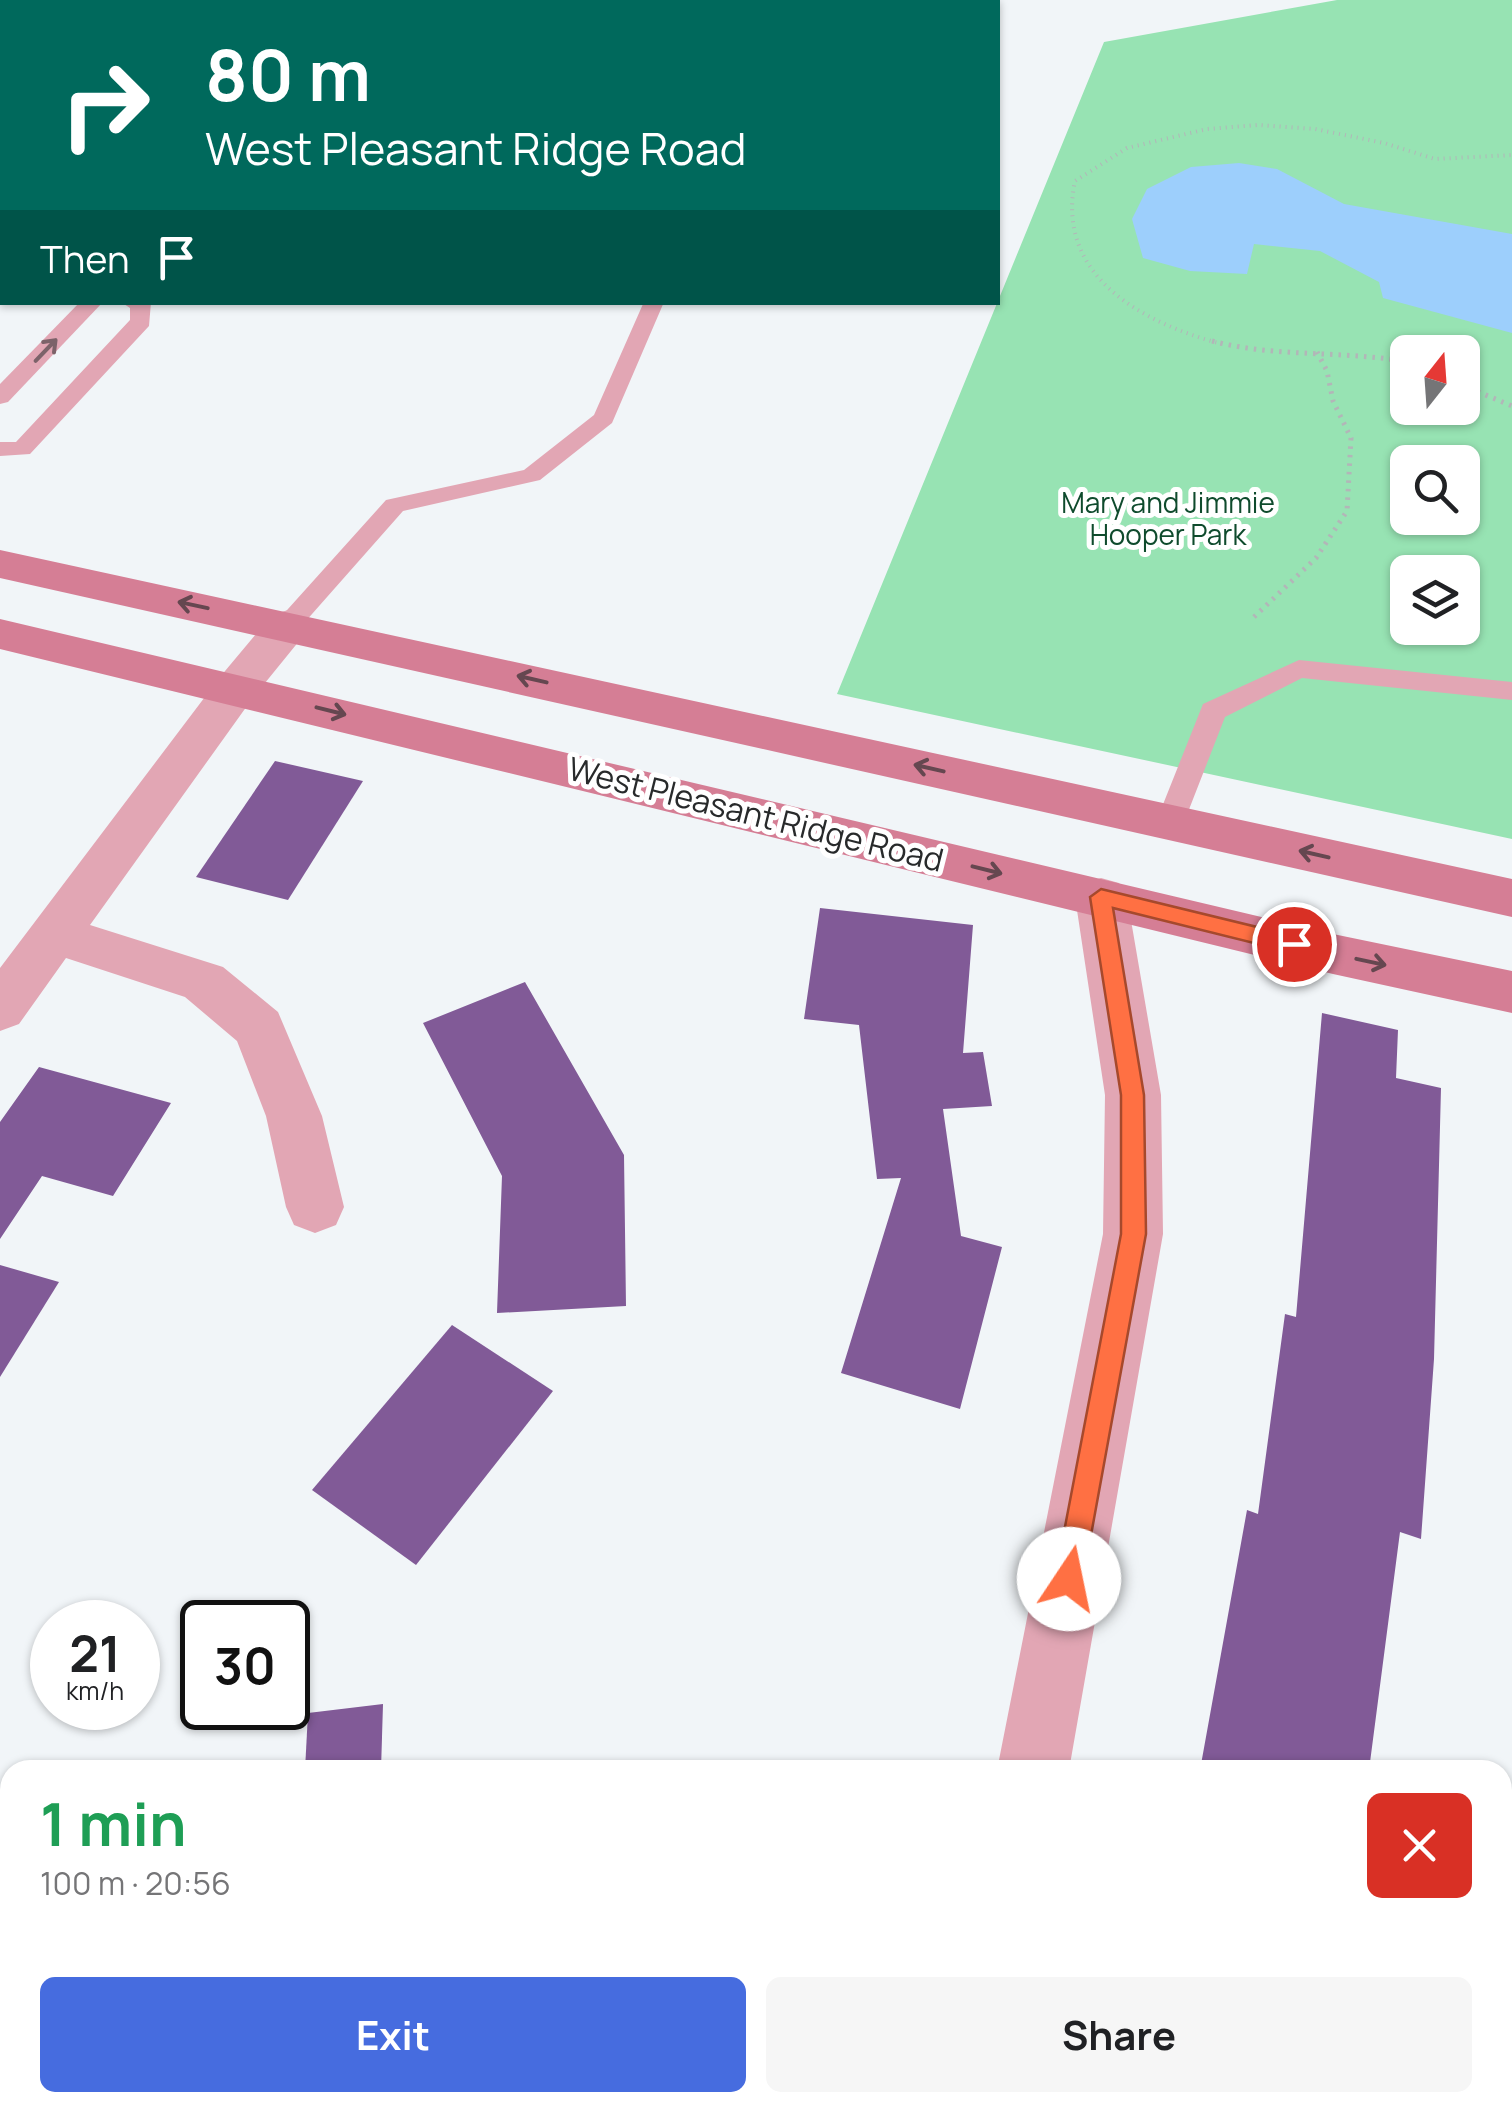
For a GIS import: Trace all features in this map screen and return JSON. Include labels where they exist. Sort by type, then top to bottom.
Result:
[{"type":"street","points":[[0,564],[1512,898]]},
{"type":"street","points":[[0,1009],[236,688],[288,625]]},
{"type":"street","name":"West Pleasant Ridge Road","points":[[0,634],[1512,992]]},
{"type":"street","points":[[1035,1760],[1133,1234],[1132,1095],[1101,897]]},
{"type":"street","points":[[56,935],[204,982],[260,1028],[294,1116],[315,1208]]},
{"type":"lane","points":[[0,397],[89,305]]},
{"type":"lane","points":[[0,449],[22,450],[141,322],[141,305]]},
{"type":"lane","points":[[288,625],[395,505],[532,475],[604,418],[651,305]]},
{"type":"lane","points":[[1171,822],[1213,712],[1299,669],[1512,690]]},
{"type":"path","points":[[1390,360],[1317,352],[1270,354],[1172,328],[1106,287],[1082,260],[1072,236],[1069,207],[1075,181],[1127,148],[1207,129],[1258,125],[1315,129],[1384,142],[1435,160],[1512,155]]},
{"type":"path","points":[[1254,617],[1316,558],[1347,511],[1351,438],[1333,401],[1327,371],[1317,352]]},
{"type":"path","points":[[1480,393],[1512,406]]},
{"type":"green space","name":"Mary and Jimmie Hooper Park","points":[[1337,0],[1512,0],[1512,839],[837,694],[996,305],[1000,305],[1000,296],[1104,42]]},
{"type":"water","points":[[1239,163],[1277,169],[1344,204],[1512,234],[1512,333],[1383,298],[1379,282],[1320,251],[1254,244],[1247,274],[1190,271],[1143,258],[1132,219],[1147,189],[1191,167]]},
{"type":"building","points":[[275,761],[363,781],[288,900],[196,877]]},
{"type":"building","points":[[820,908],[973,925],[963,1053],[983,1052],[992,1106],[943,1109],[961,1236],[1002,1247],[960,1409],[841,1373],[901,1178],[877,1179],[859,1025],[804,1019]]},
{"type":"building","points":[[525,982],[624,1155],[626,1306],[497,1313],[502,1176],[423,1023]]},
{"type":"building","points":[[1322,1013],[1398,1030],[1396,1078],[1441,1088],[1434,1359],[1421,1539],[1400,1532],[1370,1760],[1202,1760],[1247,1510],[1258,1514],[1285,1314],[1296,1317]]},
{"type":"building","points":[[39,1067],[171,1103],[113,1196],[42,1176],[0,1239],[0,1122]]},
{"type":"building","points":[[0,1265],[59,1282],[0,1377]]},
{"type":"building","points":[[452,1325],[553,1391],[416,1565],[312,1490]]},
{"type":"building","points":[[383,1704],[381,1760],[306,1760],[310,1713]]},
{"type":"route","points":[[1069,1579],[1133,1234],[1132,1095],[1101,897],[1294,944]]}]
